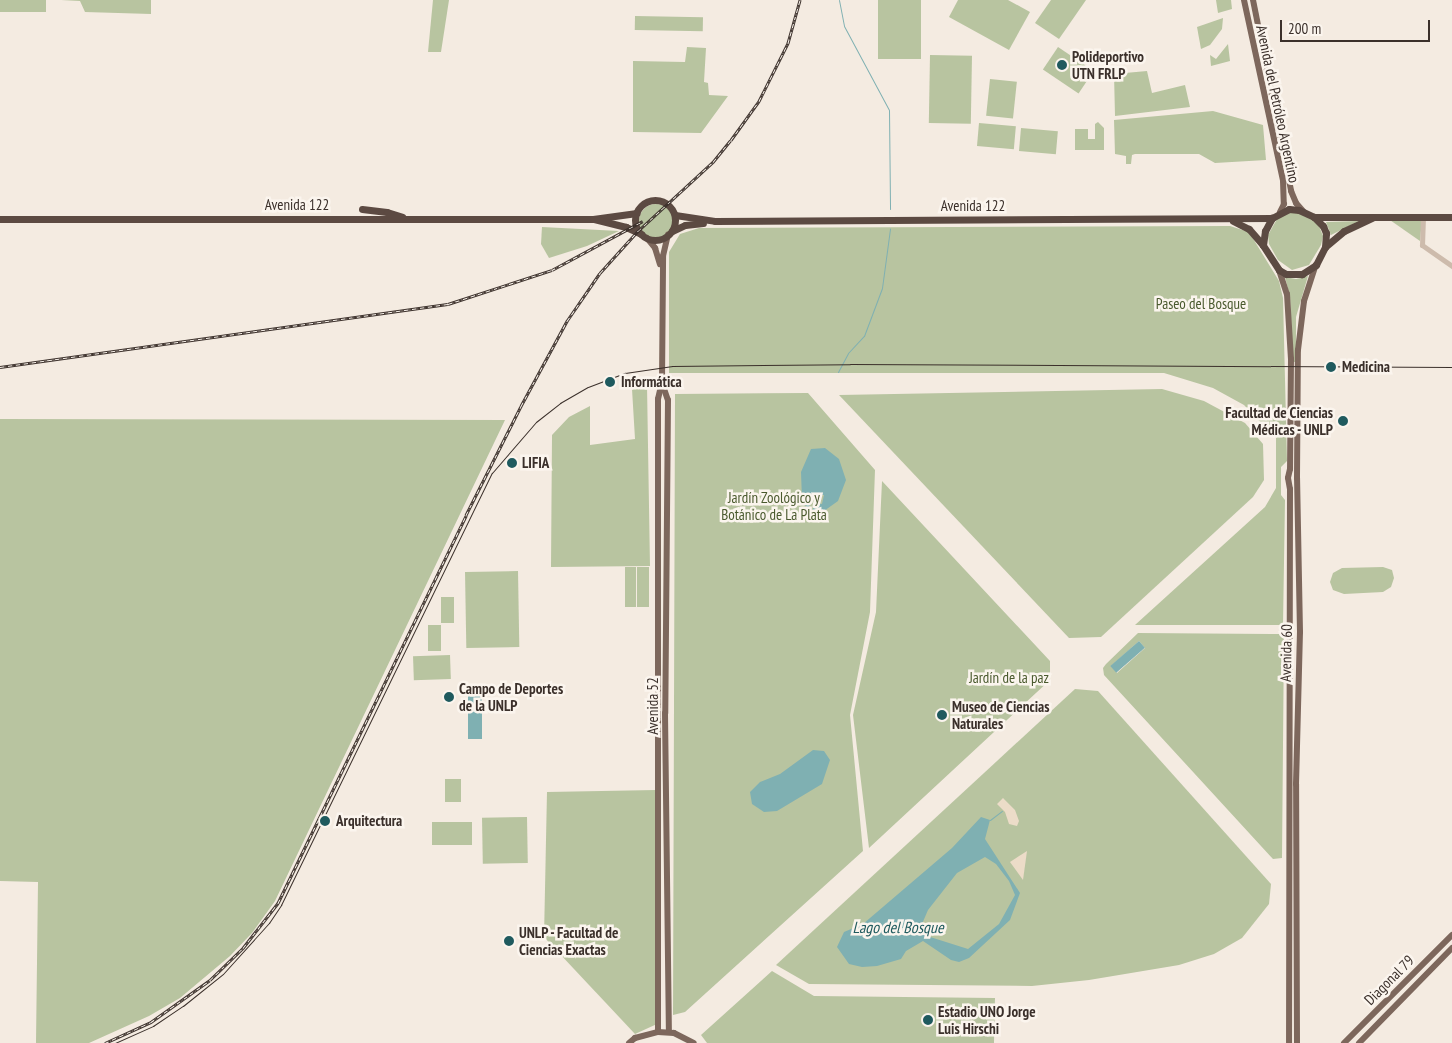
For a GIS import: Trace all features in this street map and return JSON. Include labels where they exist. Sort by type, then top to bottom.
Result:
[{"type":"highway","points":[[655,200],[668,205],[675,215],[670,233],[661,239],[644,236],[636,225],[637,213],[641,207],[655,200]]},
{"type":"highway","points":[[362,209],[387,212],[407,218]]},
{"type":"highway","points":[[1290,209],[1304,212],[1319,221],[1326,233],[1325,246],[1316,265],[1302,274],[1294,275],[1279,270],[1264,245],[1265,231],[1272,218],[1280,212],[1290,209]]},
{"type":"highway","name":"Avenida 122","points":[[0,218],[593,219],[637,213]]},
{"type":"highway","name":"Avenida 122","points":[[675,215],[715,221]]},
{"type":"highway","points":[[1314,217],[1452,217]]},
{"type":"highway","points":[[1325,246],[1344,230],[1375,217]]},
{"type":"highway","name":"Avenida 122","points":[[670,233],[685,225],[715,221],[1230,220],[1272,218]]},
{"type":"highway","name":"Avenida 122","points":[[593,219],[626,227],[644,236]]},
{"type":"highway","name":"Avenida 122","points":[[1230,220],[1250,230],[1264,245]]},
{"type":"main road","name":"Avenida del Petróleo Argentino","points":[[1244,0],[1282,181],[1284,204],[1280,212]]},
{"type":"main road","name":"Avenida del Petróleo Argentino","points":[[1252,0],[1291,191],[1296,203],[1304,212]]},
{"type":"main road","name":"Avenida 52","points":[[658,1032],[658,399],[662,381],[662,275],[664,248],[670,233]]},
{"type":"main road","name":"Avenida 52","points":[[644,236],[656,248],[662,275]]},
{"type":"main road","name":"Avenida 60","points":[[1297,1043],[1296,784],[1300,632],[1297,478],[1298,350],[1304,301],[1316,265]]},
{"type":"main road","name":"Avenida 60","points":[[1279,270],[1287,294],[1290,345],[1290,469],[1288,478],[1290,489],[1288,1043]]},
{"type":"main road","name":"Avenida 52","points":[[662,381],[668,400],[665,713],[669,1032]]},
{"type":"main road","name":"Diagonal 79","points":[[1344,1043],[1452,935]]},
{"type":"main road","name":"Diagonal 79","points":[[1359,1043],[1452,948]]},
{"type":"main road","points":[[629,1043],[635,1038],[658,1032],[669,1032],[694,1043]]},
{"type":"street","points":[[1423,217],[1422,244],[1452,266]]},
{"type":"green space","points":[[0,0],[46,0],[46,12],[0,12]]},
{"type":"green space","points":[[61,0],[151,0],[151,14],[85,12],[80,1]]},
{"type":"green space","points":[[433,0],[449,0],[441,52],[428,52]]},
{"type":"green space","points":[[878,0],[921,0],[921,59],[878,59]]},
{"type":"green space","points":[[958,0],[1008,0],[1030,12],[1009,50],[949,17]]},
{"type":"green space","points":[[1051,0],[1086,0],[1059,39],[1035,23]]},
{"type":"green space","points":[[1216,0],[1231,0],[1232,9],[1218,13]]},
{"type":"green space","points":[[635,16],[703,17],[703,31],[635,30]]},
{"type":"green space","points":[[1223,18],[1222,29],[1210,45],[1201,49],[1197,27]]},
{"type":"green space","points":[[1228,44],[1230,61],[1211,66],[1210,55],[1216,59]]},
{"type":"green space","points":[[687,47],[706,48],[704,82],[708,83],[709,95],[728,96],[701,133],[633,132],[633,61],[685,62]]},
{"type":"green space","points":[[1058,47],[1094,71],[1079,93],[1043,69]]},
{"type":"green space","points":[[930,55],[972,56],[971,124],[929,123]]},
{"type":"green space","points":[[1147,71],[1152,93],[1185,85],[1190,107],[1115,116],[1114,74]]},
{"type":"green space","points":[[990,79],[1017,82],[1013,119],[986,116]]},
{"type":"green space","points":[[1213,111],[1263,125],[1266,160],[1215,163],[1199,154],[1135,154],[1132,155],[1131,164],[1126,164],[1126,156],[1115,154],[1114,120]]},
{"type":"green space","points":[[1098,122],[1104,128],[1104,150],[1075,150],[1075,129],[1088,129],[1088,139],[1095,139],[1095,124]]},
{"type":"green space","points":[[979,123],[1016,126],[1014,149],[977,146]]},
{"type":"green space","points":[[1021,128],[1058,131],[1056,154],[1019,151]]},
{"type":"green space","points":[[656,204],[668,209],[673,221],[668,233],[656,238],[644,233],[639,221],[644,209]]},
{"type":"green space","points":[[1295,212],[1312,219],[1319,226],[1323,236],[1321,245],[1309,265],[1292,270],[1278,260],[1269,244],[1268,235],[1277,219],[1285,213]]},
{"type":"green space","points":[[1387,218],[1422,219],[1420,241]]},
{"type":"green space","points":[[1359,221],[1331,235],[1326,222]]},
{"type":"green space","name":"Paseo del Bosque","points":[[1230,226],[1249,232],[1279,281],[1283,298],[1287,461],[1281,467],[1281,495],[1285,500],[1283,625],[1135,625],[1265,507],[1276,488],[1276,438],[1244,405],[1213,388],[1164,373],[669,373],[669,252],[680,234],[699,228]]},
{"type":"green space","points":[[542,227],[619,231],[587,246],[549,258],[541,244]]},
{"type":"green space","points":[[1308,276],[1296,317],[1296,362],[1293,362],[1290,297],[1285,277],[1296,279]]},
{"type":"green space","points":[[647,385],[650,566],[551,567],[552,435],[569,417],[590,406],[590,445],[635,439],[632,389]]},
{"type":"green space","points":[[1162,389],[1204,401],[1245,423],[1263,444],[1264,480],[1253,497],[1101,637],[1069,638],[839,395]]},
{"type":"green space","name":"Jardín Zoológico y Botánico de La Plata","points":[[808,393],[875,470],[870,612],[850,715],[863,851],[685,1012],[673,1015],[675,394]]},
{"type":"green space","points":[[0,419],[505,420],[275,901],[252,933],[230,956],[180,998],[149,1016],[89,1043],[36,1043],[38,882],[0,881]]},
{"type":"green space","name":"Jardín de la paz","points":[[882,481],[1050,661],[1050,680],[869,848],[853,715],[876,612]]},
{"type":"green space","points":[[625,567],[636,567],[636,607],[625,607]]},
{"type":"green space","points":[[637,567],[649,567],[649,607],[637,607]]},
{"type":"green space","points":[[1383,567],[1392,570],[1394,578],[1391,587],[1383,592],[1344,594],[1333,590],[1330,582],[1333,573],[1342,568]]},
{"type":"green space","points":[[518,571],[519,647],[466,648],[465,572]]},
{"type":"green space","points":[[441,597],[454,597],[454,623],[441,623]]},
{"type":"green space","points":[[428,625],[441,625],[441,651],[428,651]]},
{"type":"green space","points":[[1138,633],[1284,634],[1282,858],[1273,859],[1104,675],[1103,668]],"holes":[[[1139,641],[1145,648],[1117,673],[1111,666]]]},
{"type":"green space","points":[[450,655],[451,679],[414,680],[413,656]]},
{"type":"green space","points":[[1075,689],[1098,691],[1271,884],[1269,904],[1242,938],[1214,954],[1179,965],[1089,980],[1032,986],[809,984],[776,965]]},
{"type":"green space","points":[[445,779],[461,779],[461,802],[445,802]]},
{"type":"green space","points":[[656,790],[657,1024],[635,1034],[544,937],[547,792]]},
{"type":"green space","points":[[527,817],[528,863],[483,864],[482,818]]},
{"type":"green space","points":[[432,822],[472,822],[472,845],[432,845]]},
{"type":"green space","points":[[772,971],[814,996],[995,998],[994,1043],[707,1043],[701,1035]]},
{"type":"shaded area","points":[[1003,798],[1015,810],[1019,821],[1017,826],[1009,824],[1005,812],[997,804]]},
{"type":"shaded area","points":[[1027,851],[1023,880],[1010,862]]},
{"type":"water","points":[[825,448],[839,459],[846,480],[838,501],[824,511],[815,514],[812,511],[816,503],[822,504],[824,495],[816,495],[808,508],[804,504],[802,500],[801,472],[811,449]]},
{"type":"water","points":[[1139,641],[1145,648],[1116,673],[1110,666]]},
{"type":"water","points":[[468,696],[482,696],[482,739],[468,739]]},
{"type":"water","points":[[813,750],[824,751],[830,760],[822,784],[777,811],[764,812],[752,804],[750,792],[760,782],[780,774]]},
{"type":"water","name":"Lago del Bosque","points":[[981,817],[990,820],[985,839],[1020,893],[1010,920],[969,958],[959,962],[951,960],[923,941],[906,951],[901,959],[877,966],[862,967],[849,964],[837,947],[844,932],[863,924],[952,848]],"holes":[[[985,857],[996,864],[1009,881],[1015,895],[999,924],[968,949],[927,936],[922,924],[928,910],[957,873]]]},
{"type":"waterway","points":[[839,0],[844,26],[889,110],[890,209]]},
{"type":"waterway","points":[[838,372],[848,353],[864,336],[882,288],[890,229]]},
{"type":"waterway","points":[[990,820],[1002,811]]},
{"type":"tram line","points":[[115,1043],[153,1026],[183,1006],[223,974],[269,923],[281,905],[492,473],[536,422],[560,403],[588,387],[625,373],[672,366],[850,364],[1452,367]]},
{"type":"railway","points":[[105,1043],[151,1022],[210,980],[243,948],[278,903],[466,515],[521,406],[567,321],[600,273],[638,231],[713,162],[731,140],[759,101],[788,43],[800,0]]},
{"type":"railway","points":[[0,367],[448,304],[552,270],[643,221]]},
{"type":"place","name":"Polideportivo UTN FRLP","points":[[1062,65]]},
{"type":"place","name":"Medicina","points":[[1331,367]]},
{"type":"place","name":"Informática","points":[[610,382]]},
{"type":"place","name":"Facultad de Ciencias Médicas - UNLP","points":[[1343,421]]},
{"type":"place","name":"LIFIA","points":[[512,463]]},
{"type":"place","name":"Campo de Deportes de la UNLP","points":[[449,697]]},
{"type":"place","name":"Museo de Ciencias Naturales","points":[[942,715]]},
{"type":"place","name":"Arquitectura","points":[[325,821]]},
{"type":"place","name":"UNLP - Facultad de Ciencias Exactas","points":[[509,941]]},
{"type":"place","name":"Estadio UNO Jorge Luis Hirschi","points":[[928,1020]]}]
